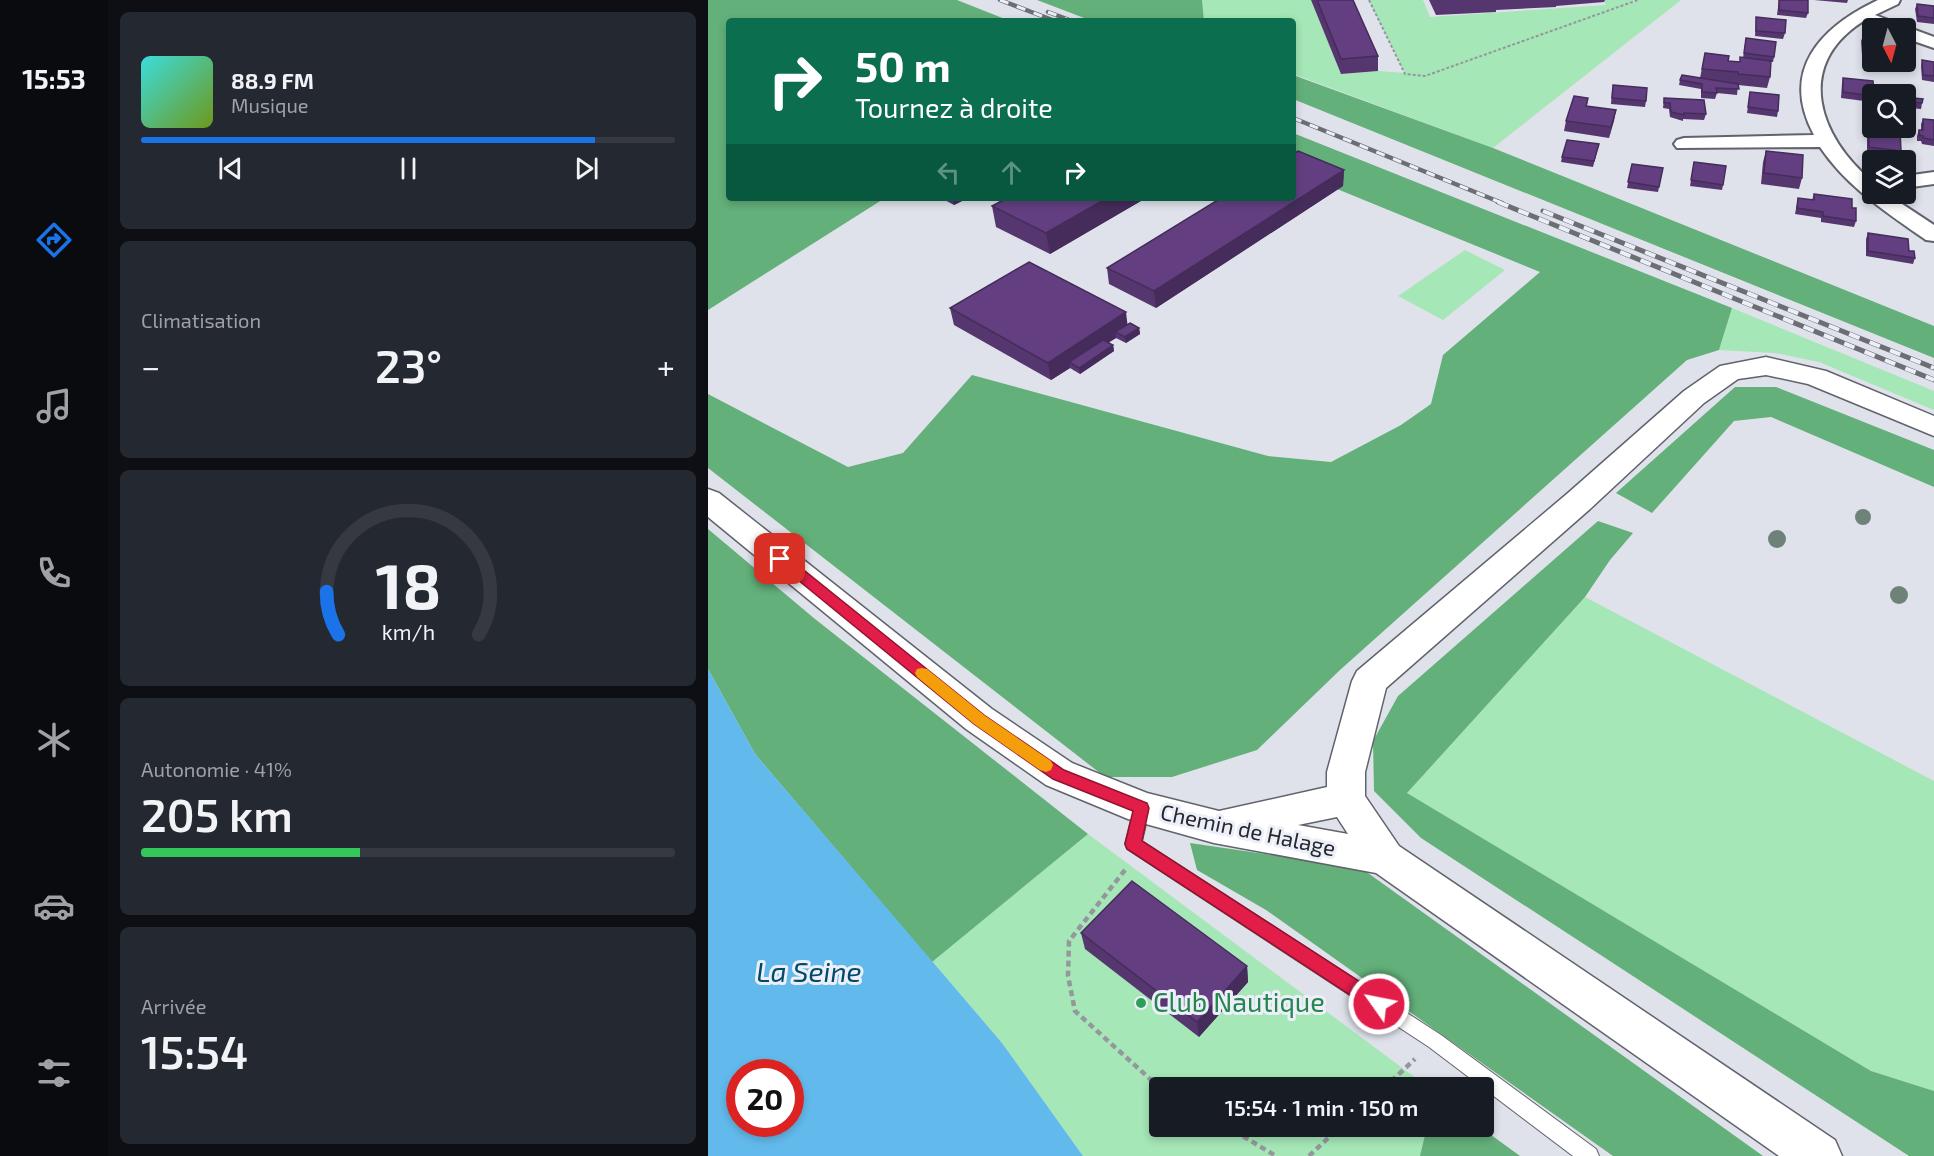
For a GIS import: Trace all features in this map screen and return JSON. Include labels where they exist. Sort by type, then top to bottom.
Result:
[{"type":"street","points":[[1862,180],[1825,141],[1810,90],[1813,69],[1820,51],[1834,34],[1859,15],[1892,0]]},
{"type":"street","points":[[1859,15],[1867,18]]},
{"type":"street","points":[[1916,36],[1934,43]]},
{"type":"street","points":[[1684,144],[1825,141]]},
{"type":"street","points":[[1916,180],[1934,178]]},
{"type":"street","points":[[1891,204],[1934,235]]},
{"type":"street","points":[[1819,1156],[1385,858],[1346,799],[1346,772],[1370,681],[1571,508],[1694,397],[1730,372],[1766,366],[1816,376],[1934,427]]},
{"type":"street","name":"Chemin de Halage","points":[[708,500],[979,719],[1059,774],[1142,808],[1214,827],[1385,858]]},
{"type":"street","points":[[1214,827],[1346,799]]},
{"type":"lane","points":[[1142,808],[1133,844],[1435,1041],[1589,1156]]},
{"type":"path","points":[[1369,0],[1405,74],[1425,76],[1638,0]]},
{"type":"path","points":[[1133,844],[1128,867],[1070,941],[1068,975],[1075,1011],[1149,1078]]},
{"type":"path","points":[[1396,1077],[1435,1041]]},
{"type":"path","points":[[1244,1137],[1276,1156]]},
{"type":"path","points":[[1309,1156],[1329,1137]]},
{"type":"green space","points":[[708,0],[957,0],[1002,18],[726,18],[726,201],[880,201],[708,310]]},
{"type":"green space","points":[[1037,0],[1202,0],[1204,18],[1084,18]]},
{"type":"green space","points":[[1202,0],[1311,0],[1341,74],[1378,71],[1405,73],[1369,0],[1423,0],[1430,17],[1606,5],[1603,0],[1634,0],[1633,3],[1638,0],[1681,0],[1493,148],[1296,75],[1296,18],[1204,18]]},
{"type":"green space","points":[[1296,76],[1493,148],[1934,326],[1934,358],[1296,100]]},
{"type":"green space","points":[[1296,134],[1732,308],[1719,350],[1687,360],[1340,670],[1257,750],[1172,777],[1105,777],[708,468],[708,394],[848,467],[903,453],[972,375],[1268,456],[1331,462],[1401,425],[1431,404],[1443,355],[1540,272],[1296,172]]},
{"type":"green space","points":[[1465,250],[1505,270],[1443,320],[1398,296]]},
{"type":"green space","points":[[1732,308],[1934,391],[1934,410],[1819,362],[1775,353],[1719,350]]},
{"type":"green space","points":[[1735,387],[1776,387],[1934,450],[1934,487],[1771,417],[1734,421],[1652,513],[1616,493]]},
{"type":"green space","points":[[1598,521],[1633,533],[1610,560],[1585,597],[1407,793],[1871,1071],[1934,1091],[1934,1156],[1909,1156],[1421,838],[1374,791],[1373,741],[1398,696]]},
{"type":"green space","points":[[708,529],[815,619],[1088,834],[932,962],[755,754],[708,669]]},
{"type":"green space","points":[[1585,597],[1934,781],[1934,1091],[1871,1071],[1407,793]]},
{"type":"green space","name":"Club Nautique","points":[[1088,834],[1415,1077],[1149,1077],[1149,1137],[1494,1137],[1520,1156],[1083,1156],[1002,1043],[932,962]]},
{"type":"green space","points":[[1190,843],[1361,868],[1763,1156],[1613,1156],[1266,910],[1197,870]]},
{"type":"green space","points":[[1425,1137],[1494,1137],[1520,1156],[1420,1156]]},
{"type":"water","name":"La Seine","points":[[708,669],[755,754],[1002,1043],[1083,1156],[708,1156]]},
{"type":"building","points":[[1317,0],[1353,0],[1378,56],[1341,59]]},
{"type":"building","points":[[1779,0],[1808,0],[1808,13],[1779,10]]},
{"type":"building","points":[[1917,4],[1934,6],[1934,18],[1918,16]]},
{"type":"building","points":[[1756,17],[1786,20],[1785,33],[1756,31]]},
{"type":"building","points":[[1746,38],[1776,42],[1774,57],[1744,53]]},
{"type":"building","points":[[1705,53],[1729,56],[1728,61],[1740,62],[1740,57],[1771,61],[1770,77],[1702,69]]},
{"type":"building","points":[[1922,60],[1934,62],[1934,76],[1923,75]]},
{"type":"building","points":[[1682,75],[1738,84],[1739,89],[1716,88],[1717,93],[1702,92],[1702,84],[1680,80]]},
{"type":"building","points":[[1843,78],[1873,81],[1873,84],[1862,84],[1862,95],[1843,92]]},
{"type":"building","points":[[1613,85],[1647,88],[1646,101],[1612,98]]},
{"type":"building","points":[[1750,92],[1779,95],[1778,111],[1748,107]]},
{"type":"building","points":[[1574,96],[1588,98],[1586,106],[1616,110],[1611,127],[1566,121]]},
{"type":"building","points":[[1664,98],[1704,100],[1706,114],[1684,113],[1684,115],[1671,112],[1670,103],[1664,103]]},
{"type":"building","points":[[1916,98],[1923,99],[1922,103],[1916,102]]},
{"type":"building","points":[[1923,119],[1934,120],[1934,140],[1919,135],[1919,130],[1923,130]]},
{"type":"building","points":[[1869,138],[1900,138],[1901,150],[1869,147]]},
{"type":"building","points":[[1567,140],[1599,144],[1594,161],[1562,157]]},
{"type":"building","points":[[1298,151],[1344,170],[1296,201],[1296,152]]},
{"type":"building","points":[[1766,151],[1803,155],[1802,178],[1764,173]]},
{"type":"building","points":[[1694,162],[1726,166],[1723,185],[1691,180]]},
{"type":"building","points":[[1632,164],[1663,168],[1659,187],[1628,182]]},
{"type":"building","points":[[1814,194],[1852,199],[1852,208],[1856,208],[1856,221],[1823,216],[1823,212],[1797,208],[1798,198],[1814,200]]},
{"type":"building","points":[[1001,201],[1102,201],[1046,233],[992,206]]},
{"type":"building","points":[[1216,201],[1295,201],[1154,291],[1107,268]]},
{"type":"building","points":[[1868,233],[1908,239],[1909,251],[1914,251],[1915,258],[1868,251]]},
{"type":"building","points":[[1029,262],[1126,312],[1048,363],[950,308]]},
{"type":"building","points":[[1130,323],[1139,328],[1125,337],[1115,332]]},
{"type":"building","points":[[1103,340],[1113,345],[1079,368],[1069,362]]},
{"type":"building","points":[[1132,881],[1247,966],[1197,1022],[1081,933]]},
{"type":"railway","points":[[1000,0],[1047,18]]},
{"type":"railway","points":[[1048,12],[1064,18]]},
{"type":"railway","points":[[1296,119],[1502,203]]},
{"type":"railway","points":[[1498,202],[1934,380]]},
{"type":"railway","points":[[1543,211],[1934,368]]},
{"type":"slow traffic","points":[[922,673],[979,719],[1046,765]]},
{"type":"place","name":"Club Nautique","points":[[1141,1003]]},
{"type":"route","points":[[780,559],[979,719],[1059,774],[1142,808],[1133,844],[1379,1004]]}]
